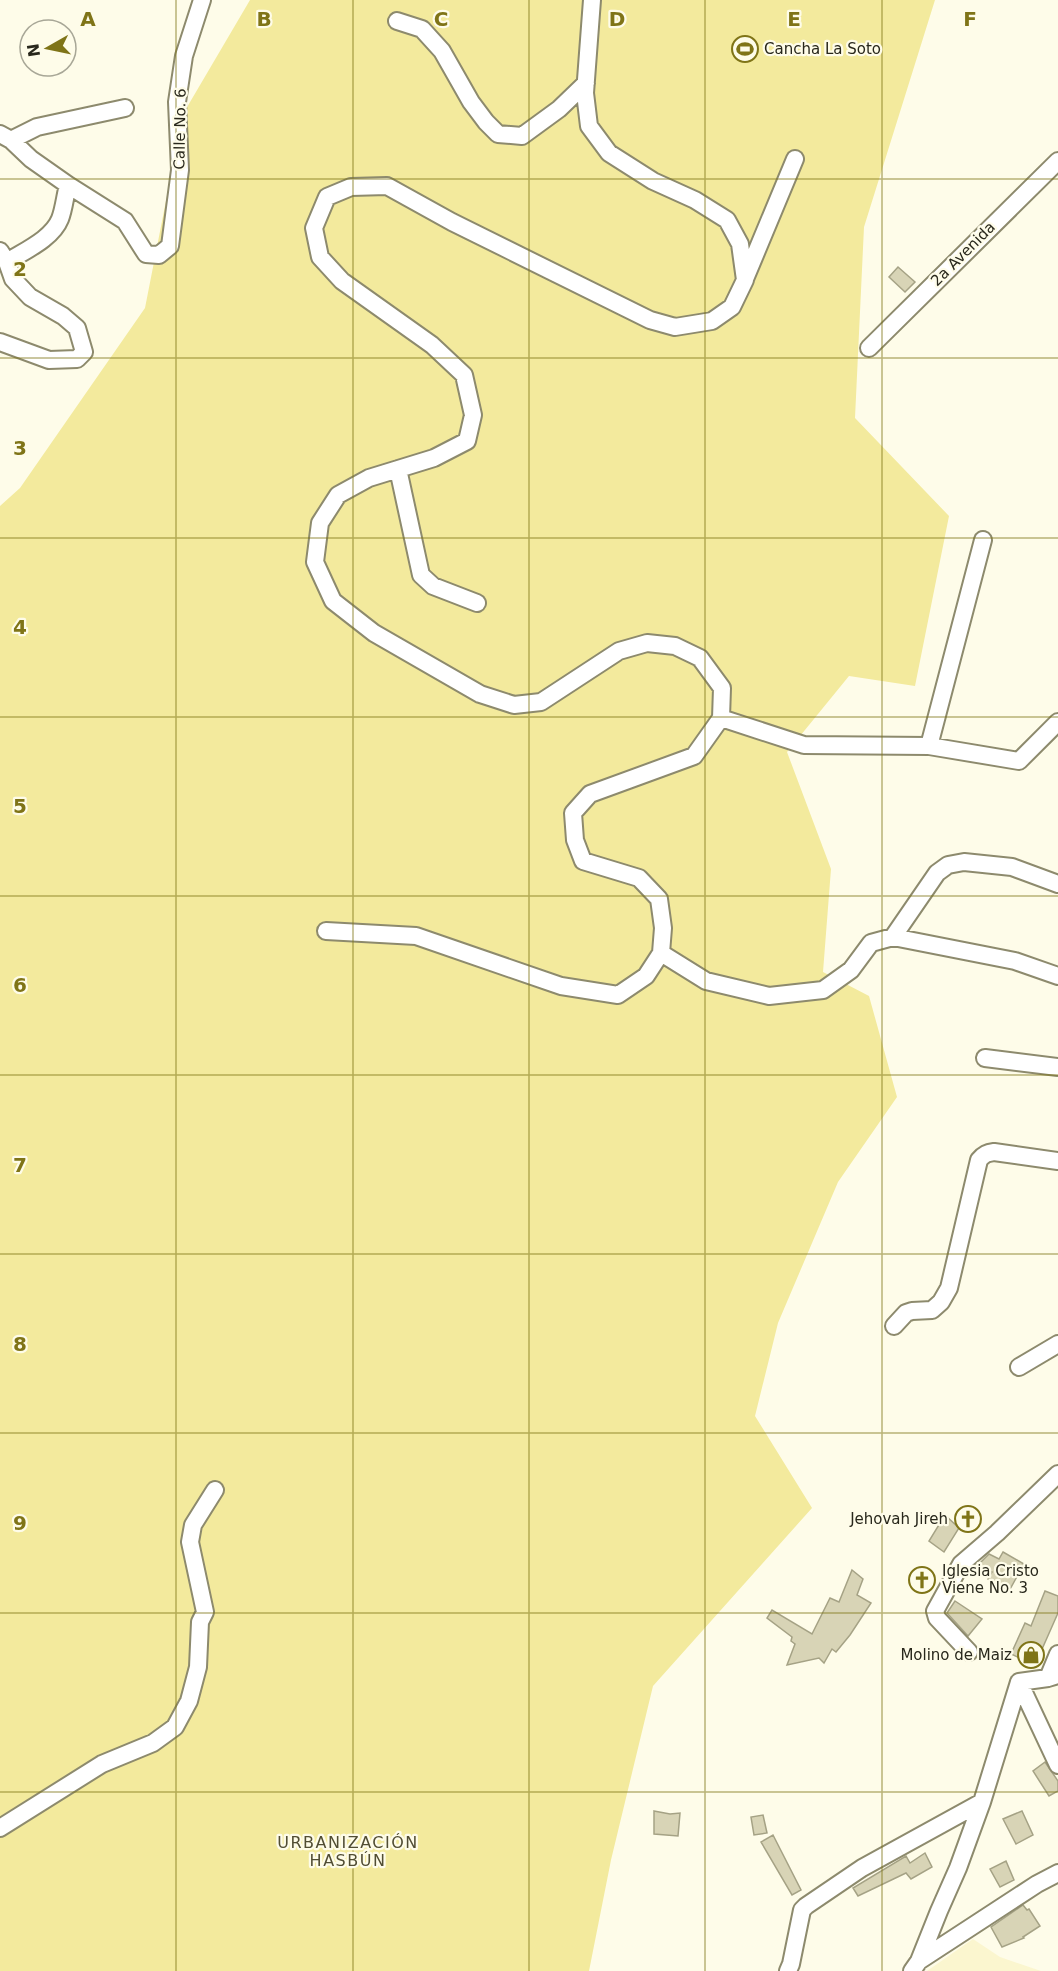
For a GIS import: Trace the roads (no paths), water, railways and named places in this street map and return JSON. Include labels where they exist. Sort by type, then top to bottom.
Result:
[{"type":"street","name":"Calle No. 6","points":[[68,185],[125,221],[146,254],[159,255],[170,246],[180,170],[177,102],[184,56],[202,0]]},
{"type":"street","points":[[592,0],[585,93],[589,126],[609,153],[654,181],[695,200],[727,220],[740,244],[745,280]]},
{"type":"street","points":[[397,21],[422,29],[442,51],[471,102],[498,134],[522,136],[559,109],[586,83]]},
{"type":"street","points":[[5,137],[37,127],[125,108]]},
{"type":"street","points":[[0,342],[49,360],[77,359],[84,352],[78,328],[63,316],[30,297],[13,279],[4,257],[38,242],[59,221],[68,185],[5,137]]},
{"type":"street","points":[[326,931],[416,936],[561,986],[618,995],[646,976],[660,953],[663,928],[659,899],[639,878],[583,861],[575,840],[573,813],[590,794],[694,756],[721,718],[722,688],[700,658],[675,646],[647,643],[619,651],[541,702],[514,705],[480,694],[374,633],[333,601],[315,562],[320,523],[338,495],[369,478],[434,458],[467,441],[473,415],[464,375],[432,345],[342,281],[320,257],[314,228],[327,196],[351,188],[387,186],[452,222],[650,320],[675,327],[711,321],[732,307],[795,159]]},
{"type":"street","name":"2a Avenida","points":[[869,348],[1058,161]]},
{"type":"street","points":[[398,469],[421,575],[433,586],[477,603]]},
{"type":"street","points":[[929,746],[983,540]]},
{"type":"street","points":[[721,718],[804,745],[929,746],[1019,761],[1058,722]]},
{"type":"street","points":[[893,937],[937,873],[948,865],[964,862],[1012,867],[1058,884]]},
{"type":"street","points":[[660,953],[706,981],[769,996],[823,990],[851,970],[872,943],[893,937],[1015,962],[1058,976]]},
{"type":"street","points":[[985,1058],[1058,1067]]},
{"type":"street","points":[[894,1326],[906,1313],[932,1310],[941,1302],[949,1288],[979,1160],[982,1156],[994,1152],[1058,1161]]},
{"type":"street","points":[[1019,1367],[1058,1344]]},
{"type":"street","points":[[969,1652],[937,1618],[935,1611],[962,1564],[1058,1474]]},
{"type":"street","points":[[0,1828],[102,1764],[153,1743],[175,1727],[189,1701],[198,1667],[200,1622],[205,1612],[190,1542],[193,1525],[215,1490]]},
{"type":"street","points":[[1019,1682],[1053,1676],[1058,1654]]},
{"type":"street","points":[[1019,1682],[1058,1765]]},
{"type":"street","points":[[916,1966],[958,1868],[982,1802],[1019,1682]]},
{"type":"street","points":[[788,1971],[802,1910],[806,1906],[862,1868],[982,1802]]},
{"type":"street","points":[[916,1966],[1037,1884],[1058,1873]]},
{"type":"place","name":"Cancha La Soto","points":[[745,49]]},
{"type":"place","name":"Jehovah Jireh","points":[[968,1519]]},
{"type":"place","name":"Iglesia Cristo Viene No. 3","points":[[922,1580]]},
{"type":"place","name":"Molino de Maiz","points":[[1031,1655]]},
{"type":"district","name":"URBANIZACIÓN HASBÚN","points":[[348,1851]]}]
